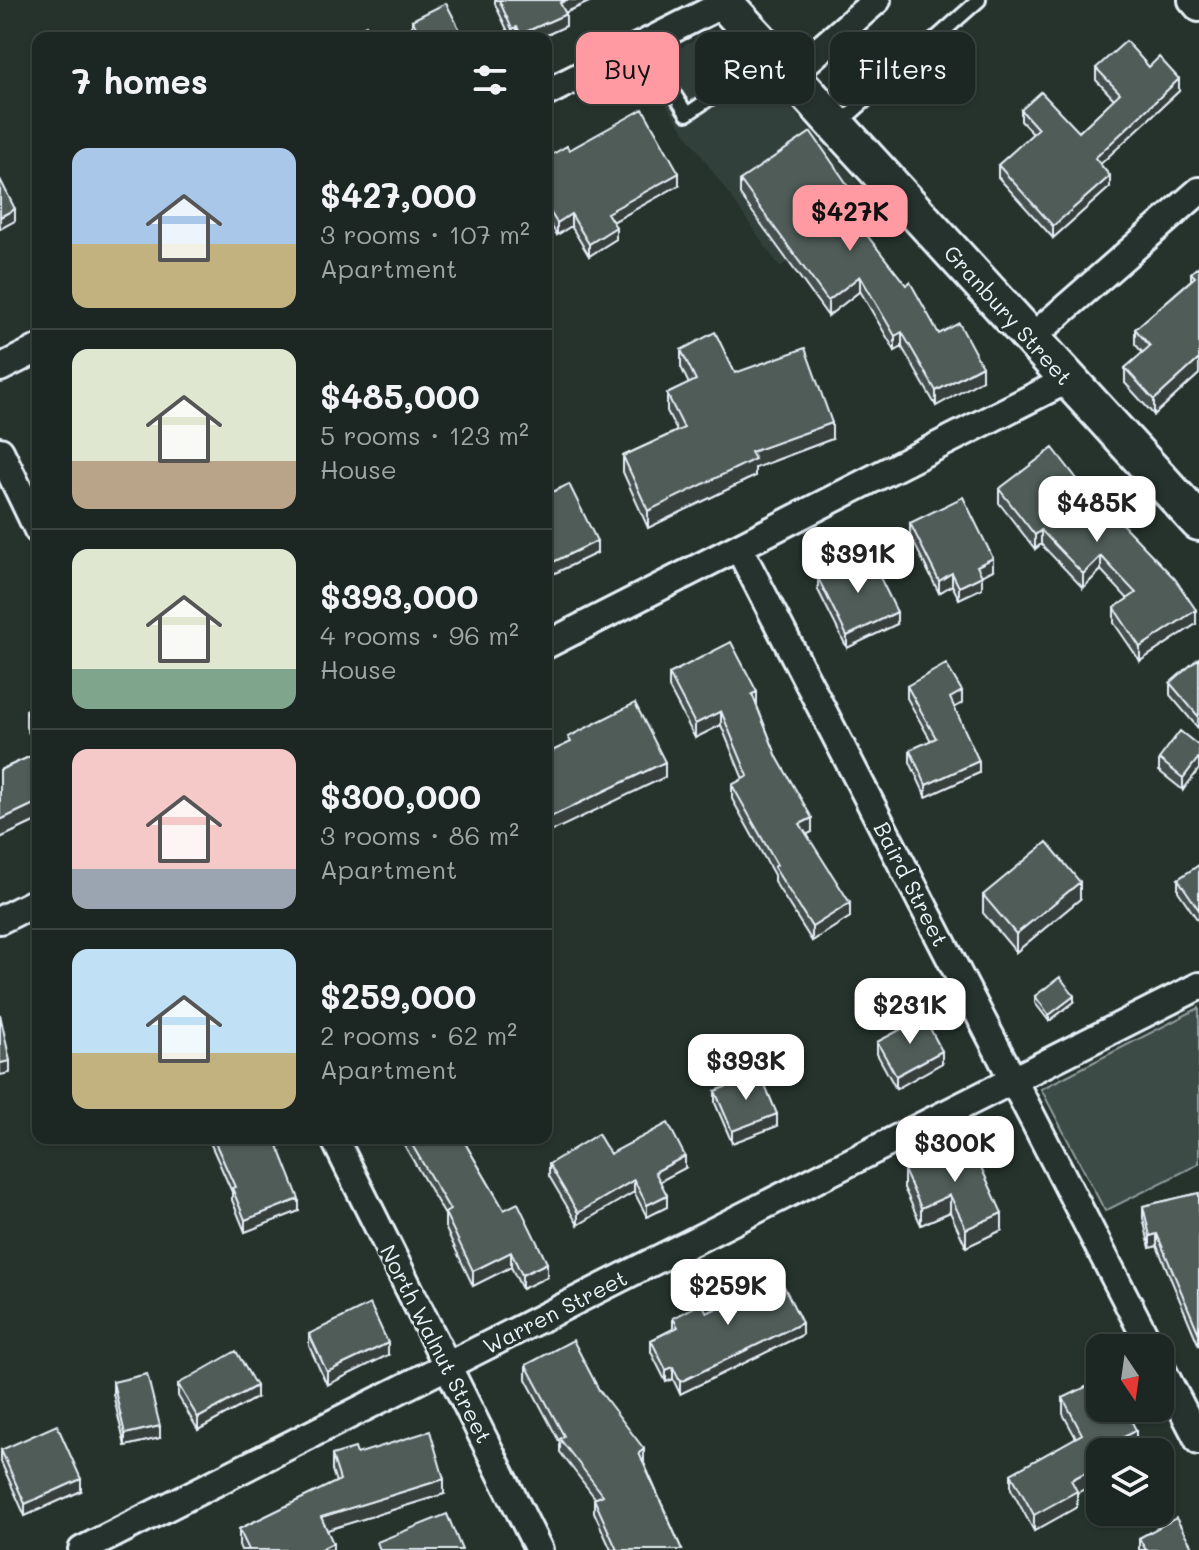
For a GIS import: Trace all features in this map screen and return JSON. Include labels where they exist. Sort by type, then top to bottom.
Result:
[{"type":"street","points":[[814,43],[877,0]]},
{"type":"street","points":[[1192,0],[1199,8]]},
{"type":"street","points":[[666,32],[723,2]]},
{"type":"street","name":"Granbury Street","points":[[723,2],[751,32]]},
{"type":"street","points":[[552,90],[576,78]]},
{"type":"street","name":"Granbury Street","points":[[814,100],[1029,340],[1199,522]]},
{"type":"street","points":[[1029,340],[1199,191]]},
{"type":"street","points":[[0,368],[32,352]]},
{"type":"street","points":[[552,642],[1067,380]]},
{"type":"street","points":[[0,451],[32,518]]},
{"type":"street","name":"Baird Street","points":[[739,548],[1144,1334]]},
{"type":"street","points":[[0,920],[32,904]]},
{"type":"street","name":"Warren Street","points":[[82,1550],[1199,986]]},
{"type":"street","name":"North Walnut Street","points":[[337,1144],[539,1550]]},
{"type":"street","points":[[1174,1393],[1199,1441]]},
{"type":"lane","points":[[837,126],[979,0]]},
{"type":"lane","points":[[679,102],[687,114],[706,104]]},
{"type":"shaded area","points":[[695,40],[695,104],[787,104],[876,202],[780,267],[665,104],[679,104],[679,48]]},
{"type":"shaded area","points":[[1199,1008],[1199,1164],[1105,1211],[1041,1089]]},
{"type":"building","points":[[499,0],[566,0],[560,3],[566,14],[526,32],[520,32],[517,27],[512,29]]},
{"type":"building","points":[[446,3],[461,32],[419,32],[412,20]]},
{"type":"building","points":[[366,25],[370,32],[351,32]]},
{"type":"building","points":[[1126,41],[1149,67],[1159,57],[1179,79],[1095,158],[1110,176],[1053,226],[998,165],[1038,129],[1021,110],[1041,92],[1079,132],[1120,93],[1096,68]]},
{"type":"building","points":[[643,109],[679,173],[607,213],[616,227],[589,244],[571,214],[557,223],[552,215],[552,155],[567,146],[569,150]]},
{"type":"building","points":[[811,132],[856,197],[844,206],[906,285],[910,282],[939,334],[959,323],[982,366],[936,391],[902,332],[895,336],[860,276],[828,301],[740,180]]},
{"type":"building","points":[[0,179],[15,209],[0,217]]},
{"type":"building","points":[[1199,266],[1199,359],[1154,400],[1125,368],[1150,346],[1135,329],[1195,277],[1191,273]]},
{"type":"building","points":[[715,332],[735,373],[805,348],[832,423],[751,452],[755,459],[648,511],[623,456],[684,428],[667,394],[696,380],[681,350]]},
{"type":"building","points":[[1053,448],[1095,502],[1098,499],[1175,579],[1196,610],[1140,647],[1114,608],[1136,593],[1101,556],[1083,574],[1041,530],[1035,535],[999,489]]},
{"type":"building","points":[[569,484],[597,541],[552,563],[552,492]]},
{"type":"building","points":[[963,497],[993,558],[977,566],[982,576],[959,587],[952,573],[939,581],[910,523]]},
{"type":"building","points":[[868,553],[897,612],[847,636],[818,578]]},
{"type":"building","points":[[731,642],[757,692],[752,694],[777,757],[812,818],[800,824],[850,903],[812,927],[774,867],[777,865],[732,785],[748,776],[721,711],[695,724],[669,674]]},
{"type":"building","points":[[1199,658],[1199,715],[1198,716],[1170,683]]},
{"type":"building","points":[[946,664],[962,691],[950,698],[979,761],[926,785],[910,750],[936,738],[907,686]]},
{"type":"building","points":[[635,703],[665,762],[552,816],[552,751],[571,742],[568,737]]},
{"type":"building","points":[[32,707],[32,723],[26,710]]},
{"type":"building","points":[[1180,731],[1199,746],[1199,757],[1183,778],[1159,759]]},
{"type":"building","points":[[32,756],[32,805],[0,820],[0,770]]},
{"type":"building","points":[[1047,842],[1080,882],[1016,934],[983,895]]},
{"type":"building","points":[[1199,865],[1199,910],[1178,879]]},
{"type":"building","points":[[1060,977],[1074,996],[1049,1015],[1035,996]]},
{"type":"building","points":[[0,1014],[10,1061],[0,1063]]},
{"type":"building","points":[[924,1017],[942,1051],[896,1076],[877,1042]]},
{"type":"building","points":[[760,1073],[777,1114],[732,1131],[715,1091]]},
{"type":"building","points":[[668,1123],[685,1156],[655,1172],[667,1195],[647,1205],[634,1180],[578,1213],[549,1164],[598,1134],[610,1154]]},
{"type":"building","points":[[969,1141],[1002,1213],[966,1229],[950,1195],[921,1208],[904,1170]]},
{"type":"building","points":[[216,1144],[277,1144],[299,1199],[245,1220],[232,1188],[235,1187]]},
{"type":"building","points":[[412,1144],[466,1144],[504,1210],[518,1203],[547,1263],[522,1275],[511,1252],[473,1271],[445,1213],[450,1210]]},
{"type":"building","points":[[1199,1193],[1199,1334],[1157,1234],[1150,1236],[1143,1206]]},
{"type":"building","points":[[773,1264],[802,1323],[680,1382],[673,1367],[666,1370],[651,1340],[678,1327],[673,1318],[702,1303],[707,1313],[749,1293],[742,1279]]},
{"type":"building","points":[[370,1304],[388,1343],[327,1372],[309,1334]]},
{"type":"building","points":[[573,1340],[599,1390],[644,1449],[639,1453],[682,1550],[617,1550],[594,1499],[603,1495],[560,1439],[564,1436],[526,1365]]},
{"type":"building","points":[[236,1351],[256,1386],[198,1418],[178,1384]]},
{"type":"building","points":[[147,1374],[160,1426],[125,1434],[113,1382]]},
{"type":"building","points":[[1086,1387],[1086,1422],[1132,1422],[1136,1430],[1122,1438],[1086,1438],[1086,1472],[1071,1480],[1077,1491],[1034,1515],[1011,1474],[1082,1434],[1063,1398]]},
{"type":"building","points":[[57,1425],[81,1479],[25,1504],[1,1450]]},
{"type":"building","points":[[430,1431],[444,1479],[321,1517],[333,1543],[319,1550],[249,1550],[239,1529],[340,1480],[332,1455],[355,1448],[357,1454]]},
{"type":"building","points":[[447,1514],[462,1550],[380,1550],[377,1542]]},
{"type":"building","points":[[1174,1519],[1194,1550],[1146,1550],[1139,1538],[1161,1526],[1174,1526]]}]
